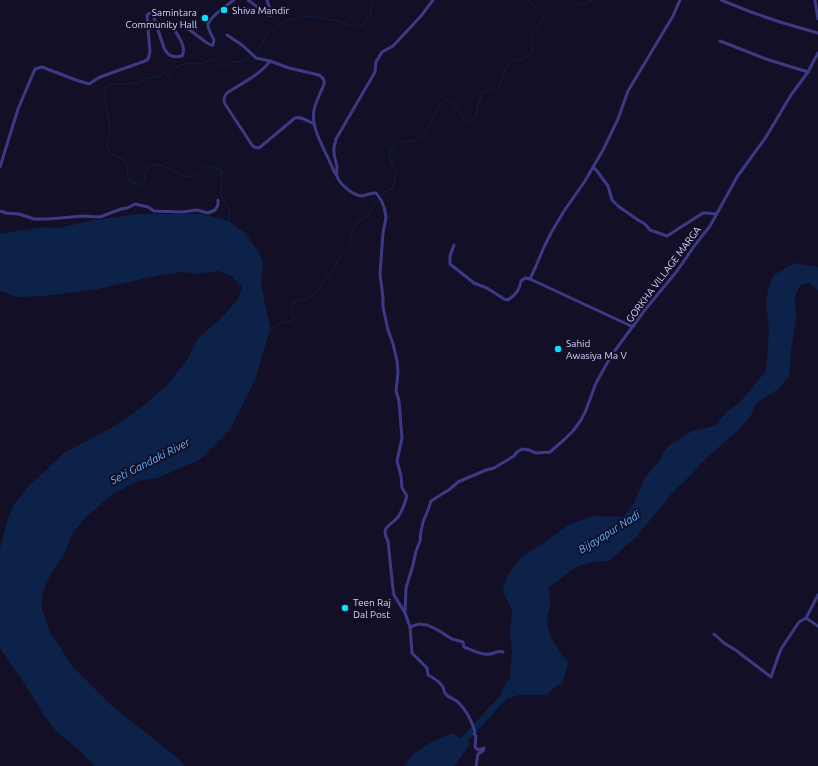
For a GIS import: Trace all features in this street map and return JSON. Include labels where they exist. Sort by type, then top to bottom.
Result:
[{"type":"street","points":[[0,167],[18,109],[35,69],[42,67],[89,84],[100,77],[145,61],[148,59],[150,52],[147,15],[150,13],[153,15],[166,53],[174,57],[182,56],[184,50],[182,42],[174,28],[174,25],[179,23],[183,25],[207,43],[213,45],[214,40],[208,26],[210,21],[215,15],[234,0]]},
{"type":"street","points":[[248,0],[268,15],[271,15],[267,0]]},
{"type":"street","points":[[337,176],[337,164],[334,155],[336,139],[375,72],[376,62],[382,52],[393,46],[421,16],[433,0]]},
{"type":"street","points":[[530,279],[551,233],[585,181],[603,150],[618,119],[628,91],[673,16],[680,0]]},
{"type":"street","points":[[721,0],[780,22],[818,33]]},
{"type":"street","points":[[815,0],[818,19]]},
{"type":"street","points":[[227,35],[242,45],[256,58],[319,75],[323,78],[325,81],[314,109],[313,118],[314,127],[327,154],[333,171],[343,186],[353,193],[361,196],[371,192],[376,193],[382,200],[386,217],[383,233],[380,274],[383,307],[398,366],[396,392],[399,401],[402,438],[397,461],[401,476],[402,488],[407,496],[397,518],[386,529],[385,534],[388,541],[394,595],[405,613]]},
{"type":"street","points":[[720,41],[769,60],[808,72]]},
{"type":"street","name":"GORKHA VILLAGE MARGA","points":[[476,766],[478,754],[483,751],[484,748],[478,750],[475,747],[476,736],[474,734],[475,732],[470,718],[458,703],[445,694],[436,679],[428,675],[427,668],[412,653],[410,627],[405,613],[406,588],[420,541],[423,522],[431,501],[458,482],[494,468],[514,456],[522,449],[536,453],[550,452],[565,439],[581,420],[596,383],[611,356],[644,311],[677,272],[694,245],[710,226],[738,177],[760,148],[791,95],[808,72],[818,53]]},
{"type":"street","points":[[270,61],[261,71],[228,92],[224,97],[225,104],[252,145],[259,148],[295,118],[298,117],[314,124]]},
{"type":"street","points":[[593,167],[608,186],[612,200],[629,214],[645,224],[650,230],[667,236],[703,214],[716,214]]},
{"type":"street","points":[[0,211],[20,214],[34,219],[83,216],[100,217],[135,204],[148,207],[154,211],[182,212],[197,210],[208,213],[215,210],[218,205],[218,200]]},
{"type":"street","points":[[454,245],[450,256],[450,264],[474,283],[487,288],[504,299],[508,300],[514,296],[520,288],[520,282],[525,278],[530,279],[631,326],[634,326]]},
{"type":"street","points":[[714,634],[771,677],[781,649],[799,622],[806,618],[818,595]]},
{"type":"street","points":[[806,618],[818,626]]},
{"type":"street","points":[[410,627],[419,624],[427,625],[452,639],[463,642],[464,647],[478,653],[490,654],[498,650],[503,652]]},
{"type":"water","name":"Seti Gandaki River","points":[[139,214],[202,214],[229,221],[246,234],[258,251],[263,263],[261,285],[270,330],[255,380],[229,431],[201,459],[158,478],[138,481],[113,494],[88,515],[74,531],[63,556],[51,573],[43,592],[41,606],[50,632],[73,667],[113,707],[174,755],[185,766],[95,766],[56,731],[45,717],[0,648],[0,548],[8,518],[15,503],[28,487],[64,453],[113,427],[143,406],[168,384],[189,357],[197,340],[224,315],[238,299],[242,287],[232,276],[218,271],[197,274],[182,272],[160,275],[98,289],[44,296],[16,297],[0,291],[0,234],[44,227],[59,228],[95,220]]},
{"type":"water","points":[[795,263],[818,267],[818,290],[809,283],[802,284],[796,293],[796,319],[789,377],[778,389],[757,403],[750,417],[738,430],[701,463],[673,492],[638,535],[609,561],[592,562],[576,567],[548,588],[550,596],[547,619],[549,633],[554,643],[568,662],[563,682],[550,691],[547,695],[518,695],[507,698],[501,694],[506,682],[510,679],[512,650],[510,635],[512,610],[504,594],[503,587],[514,566],[520,558],[570,524],[594,516],[623,517],[631,508],[636,499],[644,479],[670,445],[692,431],[714,426],[729,410],[740,402],[766,371],[769,330],[766,301],[769,285],[774,275]]},
{"type":"water","points":[[452,733],[470,743],[454,766],[404,766],[412,755],[430,743]]},
{"type":"waterway","points":[[254,54],[257,52],[267,34],[287,20],[309,16],[333,20],[354,26],[364,24],[371,13],[373,0]]},
{"type":"waterway","points":[[381,196],[384,192],[392,189],[396,173],[390,158],[390,151],[400,141],[410,142],[419,138],[429,126],[440,105],[445,99],[451,102],[468,123],[471,121],[476,116],[477,108],[483,92],[499,88],[506,67],[512,62],[527,57],[533,51],[532,36],[544,18],[528,0]]},
{"type":"waterway","points":[[573,0],[584,5],[592,0]]},
{"type":"waterway","points":[[229,222],[229,208],[221,195],[222,175],[220,169],[206,166],[197,175],[191,177],[155,165],[150,166],[146,171],[144,181],[139,185],[129,181],[127,173],[128,166],[124,160],[110,153],[107,144],[110,133],[110,124],[108,122],[104,91],[107,86],[112,84],[137,83],[144,79],[160,76],[165,71],[168,77],[175,69],[185,64],[201,64],[213,59],[220,65],[226,66],[234,62],[241,62],[251,56]]},
{"type":"waterway","points":[[271,329],[281,323],[293,320],[295,318],[291,312],[294,302],[306,299],[313,295],[350,246],[352,234],[357,222],[366,218],[379,199]]},
{"type":"waterway","name":"Bijayapur Nadi","points":[[457,745],[464,740],[509,691]]},
{"type":"place","name":"Shiva Mandir","points":[[224,10]]},
{"type":"place","name":"Samintara Community Hall","points":[[205,18]]},
{"type":"place","name":"Sahid Awasiya Ma V","points":[[558,349]]},
{"type":"place","name":"Teen Raj Dal Post","points":[[345,608]]}]
